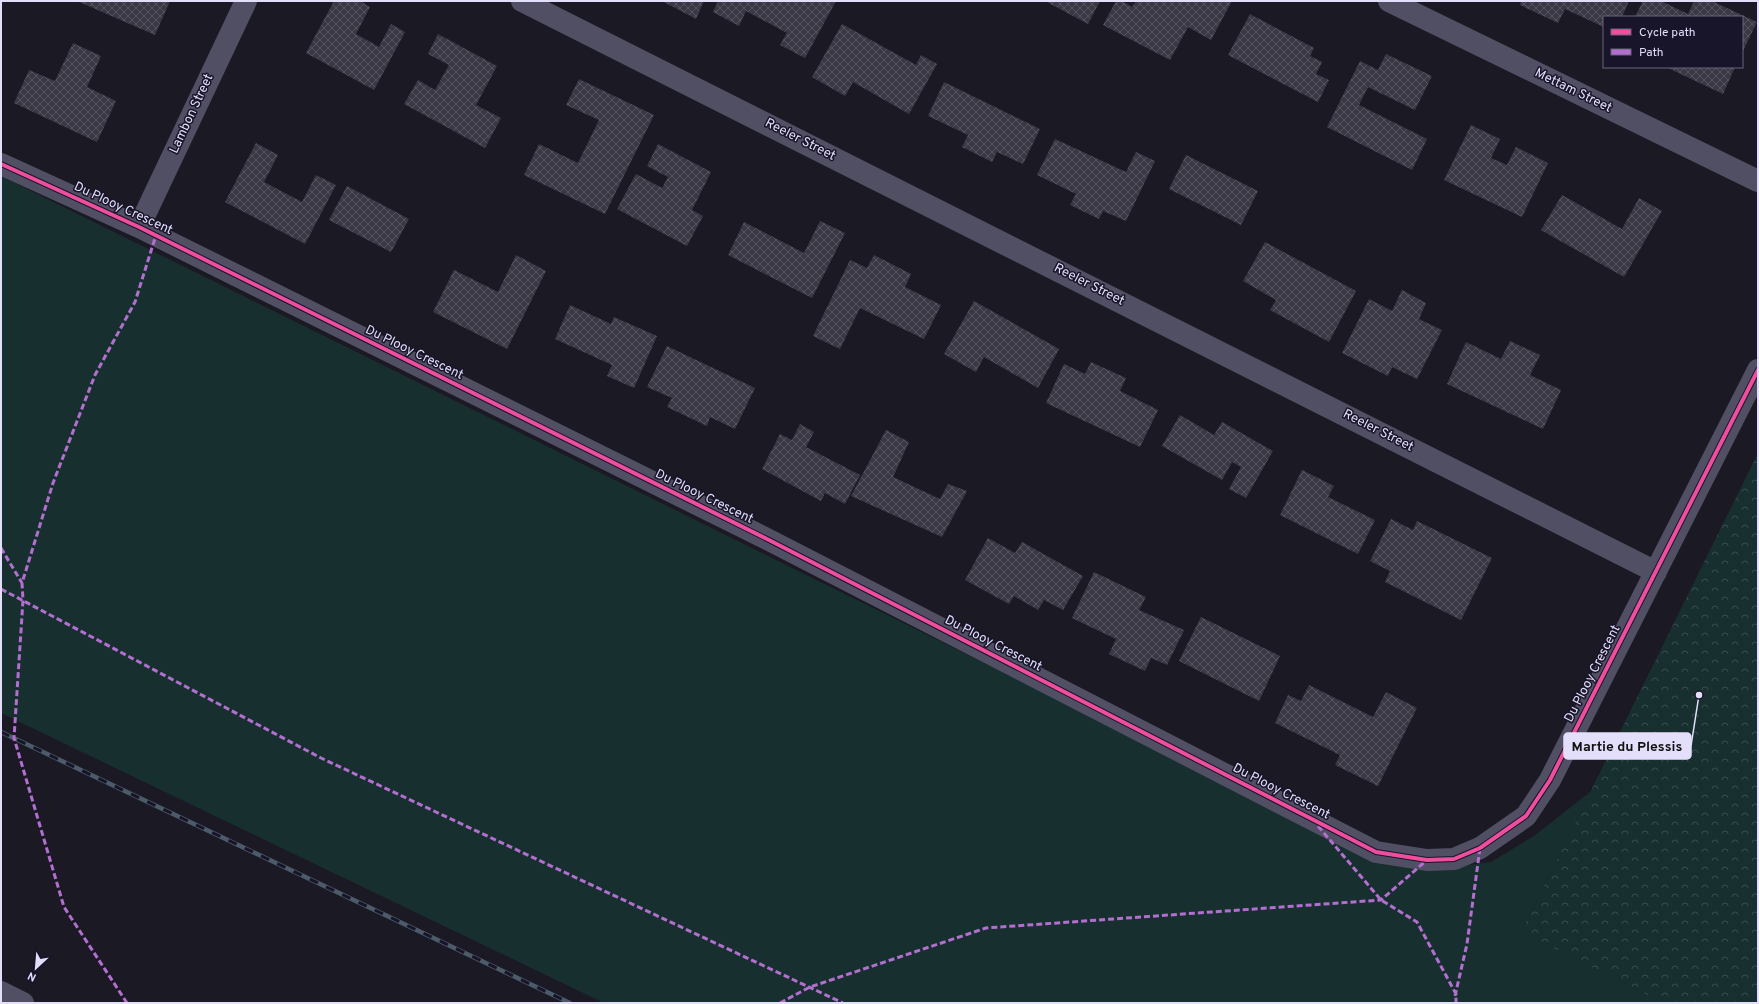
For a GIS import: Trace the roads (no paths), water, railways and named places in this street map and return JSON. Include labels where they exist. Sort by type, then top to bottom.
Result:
[{"type":"street","name":"Lambon Street","points":[[139,227],[246,1]]},
{"type":"street","name":"Reeler Street","points":[[522,1],[1656,572]]},
{"type":"street","name":"Mettam Street","points":[[1388,1],[1758,181]]},
{"type":"street","name":"Du Plooy Crescent","points":[[1,164],[139,227],[767,540],[1376,852],[1427,860],[1454,858],[1480,848],[1526,816],[1550,780],[1758,370]]},
{"type":"street","points":[[1,992],[23,1003]]},
{"type":"railway","points":[[1,732],[570,1003]]},
{"type":"place","name":"Martie du Plessis","points":[[1699,695]]}]
